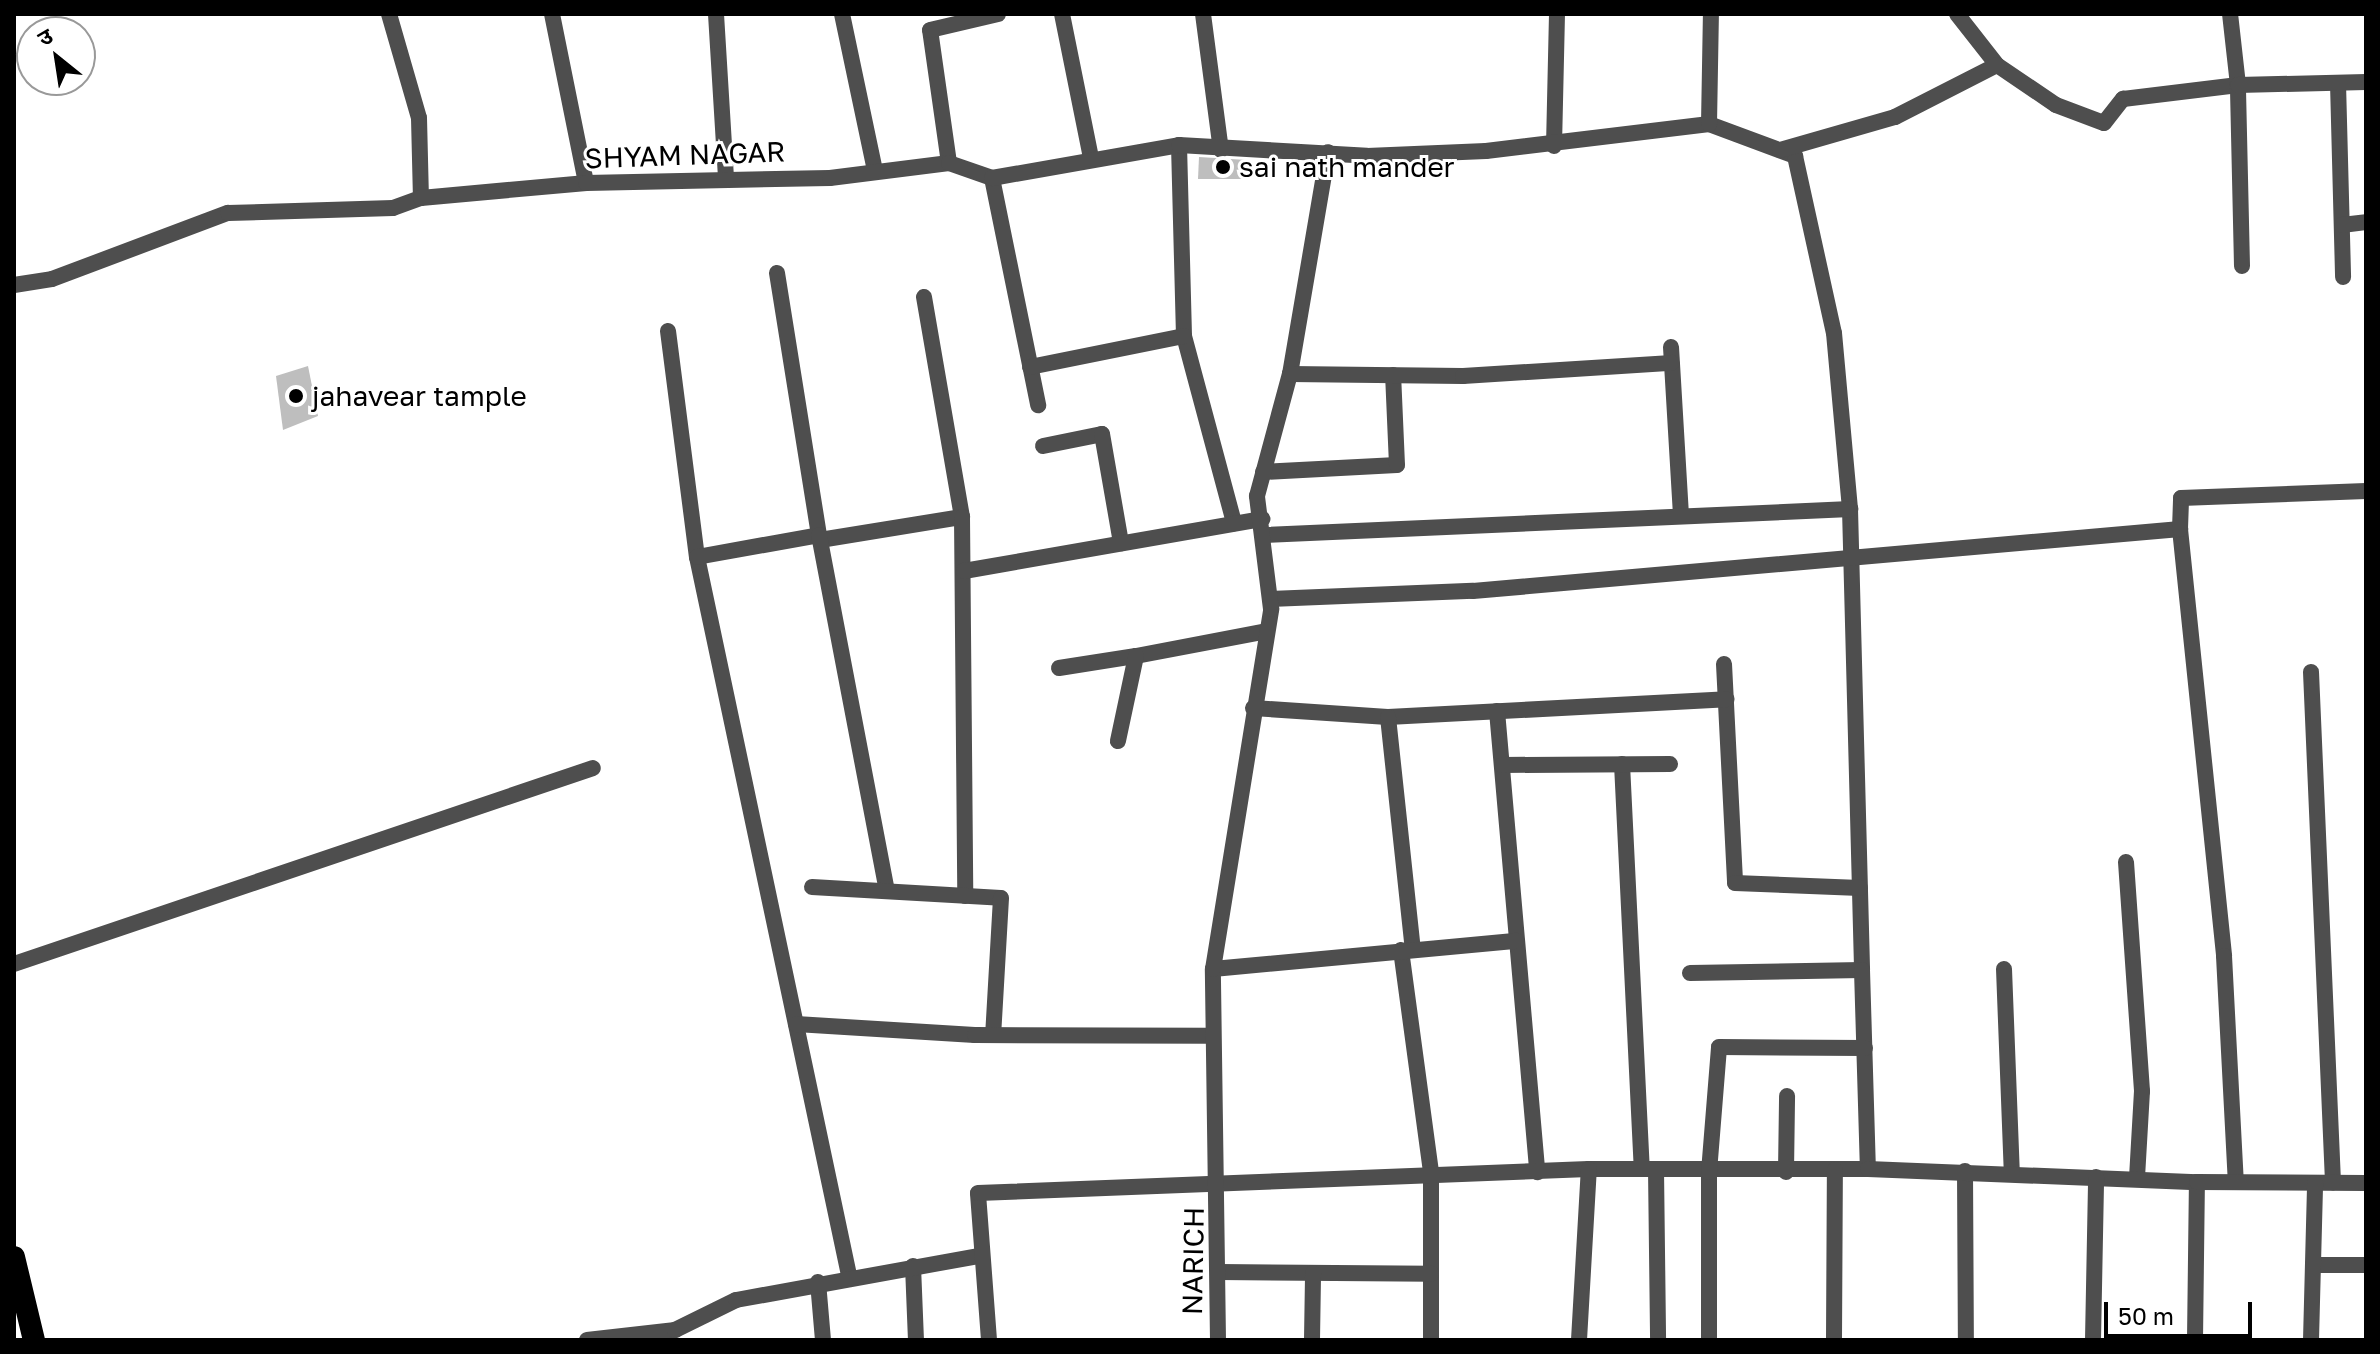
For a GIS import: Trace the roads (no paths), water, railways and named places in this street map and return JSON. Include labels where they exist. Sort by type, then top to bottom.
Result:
[{"type":"highway","points":[[14,1257],[34,1340]]},
{"type":"street","points":[[389,14],[419,118],[421,198]]},
{"type":"street","points":[[552,14],[586,183]]},
{"type":"street","points":[[716,14],[726,177]]},
{"type":"street","points":[[842,14],[875,170]]},
{"type":"street","points":[[949,163],[930,30],[998,14]]},
{"type":"street","points":[[1062,14],[1091,158]]},
{"type":"street","points":[[1203,14],[1221,150]]},
{"type":"street","points":[[1554,146],[1557,14]]},
{"type":"street","points":[[1709,124],[1711,14]]},
{"type":"street","points":[[1957,14],[1997,65],[2056,105],[2104,123],[2123,99],[2238,85],[2366,82]]},
{"type":"street","points":[[2230,14],[2238,85],[2242,266]]},
{"type":"street","points":[[1780,150],[1895,117],[1997,65]]},
{"type":"street","points":[[2338,83],[2343,277]]},
{"type":"street","points":[[1038,405],[992,178],[1091,158],[1179,145],[1221,150],[1367,156],[1554,146],[1709,124],[1795,156],[1834,333],[1850,509],[1868,1169]]},
{"type":"street","points":[[1179,145],[1184,336],[1234,523]]},
{"type":"street","name":"NARICH","points":[[1218,1340],[1220,1183],[1209,1036],[1213,969],[1270,599],[1264,527],[1257,496],[1290,374],[1328,152]]},
{"type":"street","name":"SHYAM NAGAR","points":[[14,285],[52,279],[228,213],[393,208],[421,198],[586,183],[726,177],[830,178],[949,163],[992,178]]},
{"type":"street","points":[[2342,225],[2366,222]]},
{"type":"street","points":[[777,273],[820,537],[887,891]]},
{"type":"street","points":[[924,297],[962,517],[965,896]]},
{"type":"street","points":[[668,331],[697,557],[849,1275]]},
{"type":"street","points":[[1030,367],[1184,336]]},
{"type":"street","points":[[1290,374],[1393,375],[1671,355],[1681,516]]},
{"type":"street","points":[[1263,472],[1397,465],[1393,375]]},
{"type":"street","points":[[1043,446],[1102,434],[1121,543]]},
{"type":"street","points":[[2236,1182],[2224,956],[2180,529],[2181,498],[2366,491]]},
{"type":"street","points":[[964,571],[1234,523],[1264,527],[1850,509]]},
{"type":"street","points":[[697,557],[962,517]]},
{"type":"street","points":[[1270,599],[1473,591],[2180,529]]},
{"type":"street","points":[[1059,668],[1267,631]]},
{"type":"street","points":[[1118,741],[1136,656]]},
{"type":"street","points":[[1724,664],[1735,883],[1860,888]]},
{"type":"street","points":[[2311,672],[2333,1183]]},
{"type":"street","points":[[1253,708],[1388,717],[1727,699]]},
{"type":"street","points":[[1497,711],[1537,1172]]},
{"type":"street","points":[[1388,717],[1407,950],[1431,1173],[1431,1340]]},
{"type":"street","points":[[1622,764],[1658,1340]]},
{"type":"street","points":[[1502,765],[1670,764]]},
{"type":"street","points":[[14,964],[593,768]]},
{"type":"street","points":[[2126,862],[2142,1091],[2137,1179]]},
{"type":"street","points":[[812,887],[1001,898],[993,1035]]},
{"type":"street","points":[[1213,969],[1517,941]]},
{"type":"street","points":[[2004,969],[2012,1173]]},
{"type":"street","points":[[1690,973],[1862,970]]},
{"type":"street","points":[[796,1024],[993,1035],[1209,1036]]},
{"type":"street","points":[[1709,1340],[1709,1172],[1719,1047],[1865,1048]]},
{"type":"street","points":[[1786,1172],[1787,1096]]},
{"type":"street","points":[[989,1340],[978,1256],[978,1193],[1589,1169],[1786,1172],[1868,1169],[2197,1182],[2366,1183]]},
{"type":"street","points":[[1579,1340],[1589,1169]]},
{"type":"street","points":[[1834,1340],[1835,1170]]},
{"type":"street","points":[[1965,1171],[1966,1340]]},
{"type":"street","points":[[2093,1340],[2096,1177]]},
{"type":"street","points":[[2195,1340],[2197,1182]]},
{"type":"street","points":[[2311,1340],[2315,1183]]},
{"type":"street","points":[[587,1340],[676,1335],[736,1300],[849,1275],[978,1256]]},
{"type":"street","points":[[2313,1265],[2366,1265]]},
{"type":"street","points":[[913,1266],[916,1340]]},
{"type":"street","points":[[1219,1272],[1431,1274]]},
{"type":"street","points":[[1312,1340],[1313,1273]]},
{"type":"street","points":[[818,1282],[823,1340]]},
{"type":"place","name":"sai nath mander","points":[[1223,167]]},
{"type":"place","name":"jahavear tample","points":[[296,396]]}]
